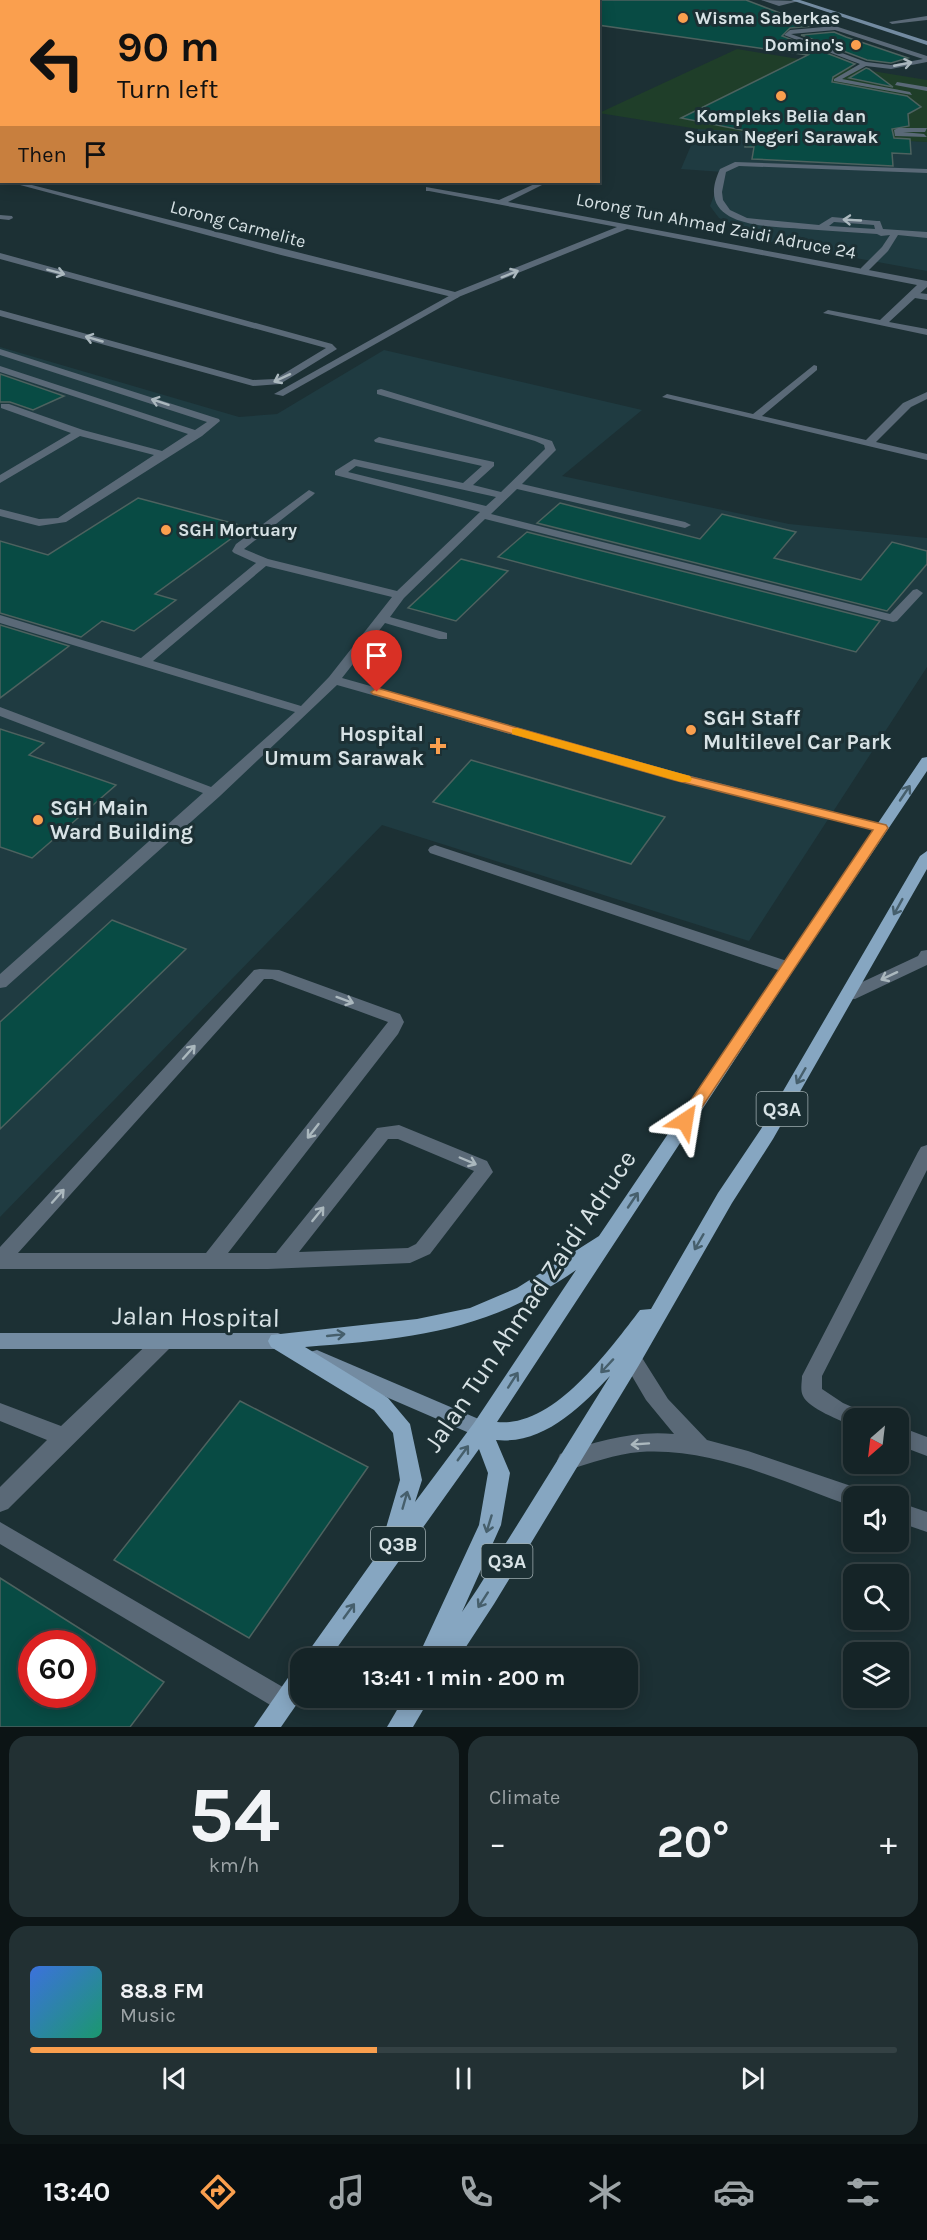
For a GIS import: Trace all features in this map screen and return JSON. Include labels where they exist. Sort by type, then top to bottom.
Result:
[{"type":"main road","points":[[795,0],[927,44]]},
{"type":"main road","points":[[880,19],[909,28]]},
{"type":"main road","name":"Jalan Tun Ahmad Zaidi Adruce","points":[[323,1648],[481,1429],[787,967],[927,761]]},
{"type":"main road","name":"Q3A","points":[[451,1648],[632,1359],[682,1271],[849,995],[927,856]]},
{"type":"main road","points":[[278,1341],[437,1323],[496,1306],[546,1282],[608,1237]]},
{"type":"main road","points":[[481,1429],[505,1432],[537,1424],[579,1395],[617,1355],[682,1271]]},
{"type":"main road","name":"Jalan Hospital","points":[[0,1341],[162,1343],[278,1341],[481,1429]]},
{"type":"main road","points":[[278,1341],[381,1404],[403,1430],[411,1480],[389,1557]]},
{"type":"main road","points":[[434,1648],[489,1525],[500,1473],[481,1429]]},
{"type":"main road","points":[[266,1727],[290,1694]]},
{"type":"main road","points":[[399,1727],[408,1708]]},
{"type":"main road","points":[[399,1727],[411,1708]]},
{"type":"street","points":[[764,0],[779,4]]},
{"type":"street","points":[[770,8],[795,0]]},
{"type":"street","points":[[892,22],[927,18]]},
{"type":"street","points":[[824,27],[853,33],[927,59],[891,67],[865,64],[787,35],[790,32],[824,27]]},
{"type":"street","points":[[853,33],[880,28]]},
{"type":"street","points":[[865,64],[836,80],[910,94]]},
{"type":"street","points":[[845,74],[927,89]]},
{"type":"street","points":[[915,122],[925,131]]},
{"type":"street","points":[[927,171],[744,164],[727,167],[723,171],[717,191],[718,201],[736,217],[767,225],[819,230],[832,219],[870,221],[877,224],[881,234],[927,235]]},
{"type":"street","name":"Lorong Carmelite","points":[[17,183],[284,253],[456,295]]},
{"type":"street","points":[[501,202],[542,183]]},
{"type":"street","name":"Lorong Tun Ahmad Zaidi Adruce 24","points":[[429,189],[926,283]]},
{"type":"street","points":[[279,394],[456,295],[628,226]]},
{"type":"street","points":[[864,270],[885,249],[894,234]]},
{"type":"street","points":[[0,256],[329,346],[332,350],[277,382],[253,383],[0,313]]},
{"type":"street","points":[[882,323],[926,283]]},
{"type":"street","points":[[912,295],[927,297]]},
{"type":"street","points":[[828,313],[927,332]]},
{"type":"street","points":[[0,352],[214,422],[76,512],[52,524],[0,512]]},
{"type":"street","points":[[755,417],[814,368]]},
{"type":"street","points":[[0,369],[198,434]]},
{"type":"street","points":[[0,983],[304,711],[334,680],[400,595],[551,450],[548,443],[381,392]]},
{"type":"street","points":[[868,444],[907,405],[927,395]]},
{"type":"street","points":[[667,397],[927,457]]},
{"type":"street","points":[[5,406],[79,432],[165,455]]},
{"type":"street","points":[[0,480],[79,432]]},
{"type":"street","points":[[380,440],[490,464],[465,487]]},
{"type":"street","points":[[502,495],[354,462],[339,473],[893,618],[917,593]]},
{"type":"street","points":[[513,485],[685,525]]},
{"type":"street","points":[[309,494],[240,546],[238,551],[242,555],[264,562],[400,595]]},
{"type":"street","points":[[144,662],[264,562]]},
{"type":"street","points":[[381,618],[443,636]]},
{"type":"street","points":[[0,619],[304,711]]},
{"type":"street","points":[[334,680],[678,777],[881,828]]},
{"type":"street","points":[[0,711],[215,793]]},
{"type":"street","points":[[435,850],[787,967]]},
{"type":"street","points":[[849,995],[924,960],[927,955]]},
{"type":"street","points":[[0,1260],[260,974],[273,974],[394,1018],[396,1022],[392,1030],[211,1261]]},
{"type":"street","points":[[0,1260],[211,1261],[282,1260],[394,1257],[423,1249],[484,1172],[481,1166],[399,1132],[383,1132],[282,1260]]},
{"type":"street","points":[[843,1412],[812,1393],[812,1376],[927,1152]]},
{"type":"street","points":[[0,1502],[162,1343]]},
{"type":"street","points":[[632,1359],[655,1402],[699,1445]]},
{"type":"street","points":[[0,1412],[64,1437]]},
{"type":"street","points":[[909,1440],[927,1447]]},
{"type":"street","points":[[568,1461],[613,1447],[642,1443],[699,1445],[843,1493]]},
{"type":"street","points":[[909,1516],[927,1522]]},
{"type":"street","points":[[0,1532],[285,1701]]},
{"type":"shaded area","points":[[698,129],[927,142],[927,271],[773,243],[719,218],[710,206],[723,172],[681,169]]},
{"type":"shaded area","name":"Hospital Umum Sarawak","points":[[0,347],[239,417],[277,414],[384,350],[642,410],[562,476],[789,524],[927,538],[927,667],[749,941],[382,825],[0,1217]]},
{"type":"green space","name":"Kompleks Belia dan Sukan Negeri Sarawak","points":[[737,49],[927,80],[927,142],[698,129],[600,113]]},
{"type":"building","points":[[600,0],[746,0],[814,26],[790,28],[782,36],[855,64],[833,77],[832,82],[907,96],[921,107],[908,114],[909,126],[892,129],[894,138],[910,139],[911,154],[892,153],[893,166],[752,159],[754,147],[745,147],[747,131],[681,118],[808,55],[600,25]]},
{"type":"building","points":[[834,32],[908,58],[891,63],[867,60],[801,35]]},
{"type":"building","points":[[866,68],[869,69],[893,87],[849,78]]},
{"type":"building","points":[[0,374],[64,396],[33,410],[10,402],[0,402]]},
{"type":"building","points":[[138,498],[247,527],[155,594],[176,600],[134,631],[102,621],[81,637],[0,613],[0,541],[48,555]]},
{"type":"building","points":[[560,503],[700,539],[722,514],[796,532],[774,558],[861,580],[892,542],[927,551],[927,564],[887,611],[537,523]]},
{"type":"building","points":[[527,532],[880,621],[856,652],[498,557]]},
{"type":"building","points":[[461,559],[508,571],[456,621],[408,608]]},
{"type":"building","points":[[0,625],[69,646],[0,698]]},
{"type":"building","name":"SGH Main Ward Building","points":[[0,729],[44,743],[29,755],[116,785],[32,858],[0,847]]},
{"type":"building","points":[[471,760],[665,817],[631,864],[433,802]]},
{"type":"building","points":[[112,920],[186,949],[0,1129],[0,1022]]},
{"type":"building","points":[[240,1401],[368,1467],[249,1638],[114,1560]]},
{"type":"building","points":[[0,1578],[82,1630],[18,1630],[18,1708],[96,1708],[96,1639],[164,1682],[130,1727],[0,1727]]},
{"type":"slow traffic","points":[[517,732],[685,779]]},
{"type":"place","name":"Wisma Saberkas","points":[[683,18]]},
{"type":"place","name":"Domino's","points":[[856,45]]},
{"type":"place","name":"Kompleks Belia dan Sukan Negeri Sarawak","points":[[781,96]]},
{"type":"place","name":"SGH Mortuary","points":[[166,530]]},
{"type":"place","name":"SGH Staff Multilevel Car Park","points":[[691,730]]},
{"type":"place","name":"Hospital Umum Sarawak","points":[[438,746]]},
{"type":"place","name":"SGH Main Ward Building","points":[[38,820]]},
{"type":"route","points":[[377,692],[678,777],[881,828],[685,1121]]}]
